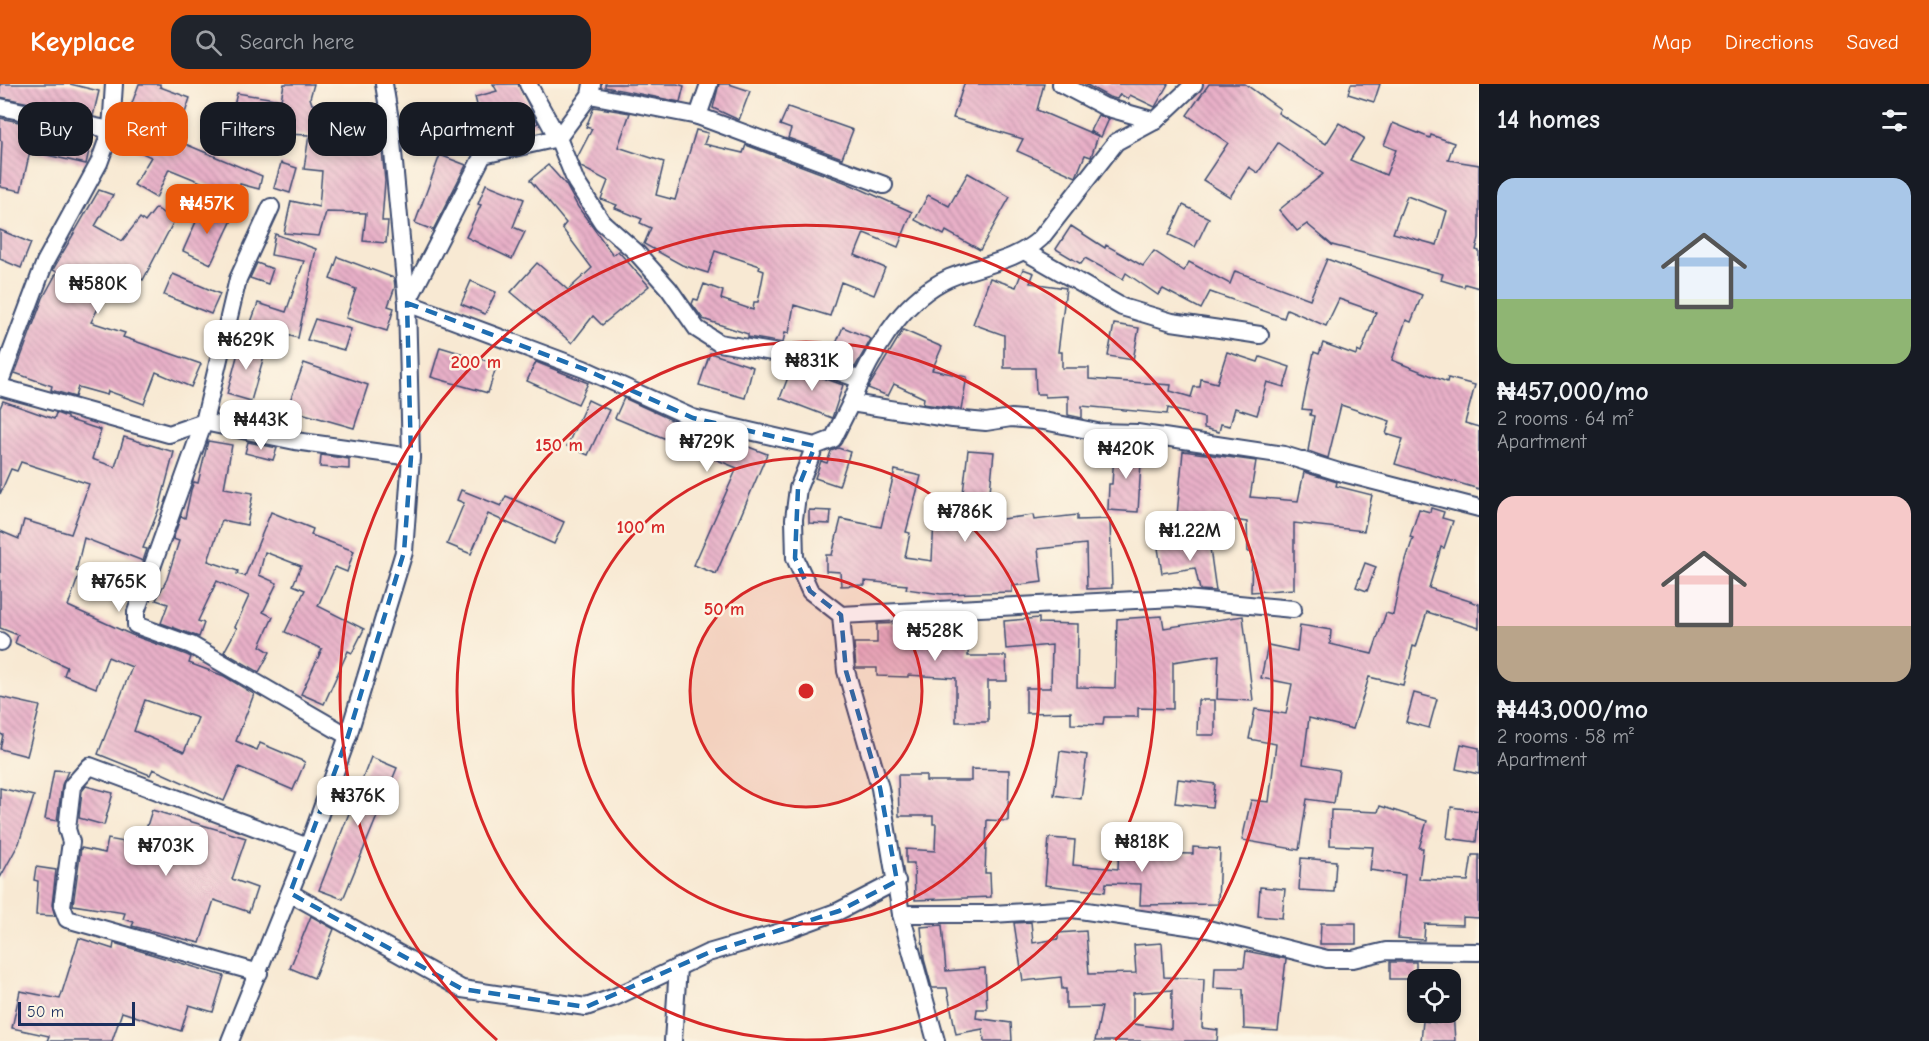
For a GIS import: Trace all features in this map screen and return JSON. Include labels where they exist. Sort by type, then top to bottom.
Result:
[{"type":"street","points":[[113,102],[114,84]]},
{"type":"street","points":[[230,1041],[308,847],[348,736],[404,552],[411,457],[407,303],[390,120],[384,84]]},
{"type":"street","points":[[528,84],[558,138],[576,182],[602,222],[636,252],[669,289],[697,329],[719,343],[790,355],[860,381]]},
{"type":"street","points":[[698,116],[709,84]]},
{"type":"street","points":[[1061,84],[1105,107],[1155,120]]},
{"type":"street","points":[[407,303],[584,369],[693,418],[815,446],[833,439],[878,346],[920,295],[948,279],[1026,252],[1041,238],[1116,142],[1155,120],[1194,84]]},
{"type":"street","points":[[407,303],[483,155],[558,138],[591,89],[698,116],[884,185]]},
{"type":"street","points":[[0,106],[105,129]]},
{"type":"street","points":[[0,382],[45,262],[99,163],[105,146]]},
{"type":"street","points":[[271,207],[238,279],[204,422],[136,612],[136,625],[191,645],[348,736]]},
{"type":"street","points":[[1026,252],[1122,307],[1172,322],[1260,336]]},
{"type":"street","points":[[0,387],[169,434],[204,422],[295,441],[411,457]]},
{"type":"street","points":[[851,403],[953,419],[986,422],[1011,418],[1044,421],[1097,432],[1137,433],[1284,455],[1339,472],[1479,508]]},
{"type":"street","points":[[815,446],[798,488],[794,519],[795,558],[810,591],[841,615],[1175,598],[1293,609]]},
{"type":"street","points":[[841,615],[846,671],[880,788],[901,914],[936,1041]]},
{"type":"street","points":[[259,973],[67,919],[62,906],[71,842],[67,829],[72,786],[90,766],[308,847]]},
{"type":"street","points":[[290,893],[462,989],[586,1007],[615,997],[708,953],[784,931],[839,911],[897,881]]},
{"type":"street","points":[[901,914],[992,914],[1073,909],[1208,929],[1327,959],[1353,958],[1386,951],[1479,952]]},
{"type":"street","points":[[673,1041],[678,967]]},
{"type":"highlighted area","points":[[407,303],[584,369],[693,418],[815,446],[798,488],[795,558],[810,591],[841,615],[846,671],[880,788],[897,881],[839,911],[708,953],[586,1007],[462,989],[290,893],[348,736],[404,552],[411,457]]},
{"type":"building","points":[[0,84],[70,84],[99,91],[93,116],[93,102],[24,102],[0,97]]},
{"type":"building","points":[[139,84],[160,84],[160,87],[190,98],[188,104],[188,102],[132,102]]},
{"type":"building","points":[[284,84],[314,84],[310,98],[311,102],[308,102],[308,135],[296,135],[296,102],[235,102],[237,93],[281,100]]},
{"type":"building","points":[[493,84],[518,84],[527,102],[476,102],[475,97],[497,91]]},
{"type":"building","points":[[605,84],[677,84],[684,86],[680,102],[605,87]]},
{"type":"building","points":[[719,84],[729,84],[750,91],[739,120],[713,108]]},
{"type":"building","points":[[964,84],[1044,84],[1037,110],[1098,136],[1091,157],[1085,155],[1076,177],[1017,151],[1023,139],[953,118]]},
{"type":"building","points":[[1085,84],[1168,84],[1155,107],[1130,95],[1128,99],[1120,94],[1117,99],[1109,97]]},
{"type":"building","points":[[1209,84],[1245,84],[1280,109],[1278,113],[1326,144],[1339,123],[1364,138],[1350,160],[1386,175],[1396,150],[1384,145],[1393,123],[1430,138],[1431,135],[1454,143],[1448,160],[1479,165],[1479,238],[1476,250],[1479,251],[1479,288],[1465,284],[1464,287],[1441,280],[1443,274],[1332,245],[1307,224],[1297,231],[1279,210],[1323,174],[1278,143],[1258,173],[1249,167],[1230,197],[1203,180],[1228,143],[1187,115]],"holes":[[[1407,196],[1447,211],[1437,245],[1393,233]]]},
{"type":"building","points":[[1351,84],[1380,84],[1374,102],[1348,94]]},
{"type":"building","points":[[594,107],[630,113],[618,147],[664,162],[656,195],[675,200],[696,130],[708,133],[704,144],[743,153],[746,145],[847,183],[912,212],[898,247],[864,233],[855,255],[885,268],[874,295],[841,282],[830,316],[794,305],[789,333],[785,332],[783,343],[748,337],[748,334],[703,319],[692,304],[694,299],[698,300],[704,284],[723,291],[721,299],[753,310],[754,302],[758,302],[764,271],[759,269],[760,266],[715,251],[708,273],[682,265],[644,244],[651,228],[640,223],[642,219],[615,208],[617,205],[601,199],[608,181],[581,167],[577,158],[592,129],[586,127]]},
{"type":"building","points":[[788,107],[853,130],[842,158],[788,138],[791,129],[780,125]]},
{"type":"building","points":[[1098,115],[1109,119],[1101,137],[1090,131]]},
{"type":"building","points":[[0,118],[18,122],[18,156],[29,156],[21,191],[0,187],[2,141],[0,140]]},
{"type":"building","points":[[308,142],[308,156],[383,156],[385,181],[382,221],[388,221],[386,243],[363,241],[366,213],[326,212],[319,236],[284,233],[291,201],[319,207],[322,171],[304,169]]},
{"type":"building","points":[[188,145],[200,150],[200,156],[214,156],[262,176],[259,189],[240,184],[235,196],[169,169],[156,198],[134,185],[151,157],[149,156],[188,156]]},
{"type":"building","points":[[52,156],[88,156],[86,164]]},
{"type":"building","points":[[440,156],[466,165],[433,230],[415,223]]},
{"type":"building","points":[[281,163],[297,168],[290,193],[274,188]]},
{"type":"building","points":[[548,165],[566,185],[578,207],[613,255],[618,251],[649,286],[602,325],[593,316],[572,343],[511,292],[537,263],[568,290],[592,268],[562,228],[566,223],[530,180]]},
{"type":"building","points":[[968,173],[1010,197],[980,250],[946,231],[944,235],[915,220],[928,195],[949,206]]},
{"type":"building","points":[[486,184],[524,199],[513,227],[525,232],[512,259],[466,237],[481,205],[478,204]]},
{"type":"building","points":[[99,190],[113,195],[95,226],[122,241],[140,218],[145,222],[156,208],[174,221],[143,280],[124,269],[106,298],[104,297],[91,322],[125,333],[123,337],[201,364],[191,387],[156,372],[144,404],[108,391],[107,395],[78,387],[75,397],[51,390],[52,386],[15,373],[43,298],[57,272],[53,270]]},
{"type":"building","points":[[1183,205],[1209,218],[1195,247],[1169,235]]},
{"type":"building","points":[[203,206],[232,220],[211,264],[183,251]]},
{"type":"building","points":[[1071,226],[1105,248],[1106,245],[1143,266],[1154,251],[1184,271],[1189,262],[1230,284],[1235,271],[1310,299],[1327,259],[1422,295],[1411,322],[1406,320],[1392,360],[1447,382],[1448,378],[1475,385],[1465,423],[1479,427],[1479,489],[1395,464],[1403,439],[1386,434],[1390,421],[1341,405],[1328,458],[1308,451],[1314,416],[1310,415],[1311,410],[1302,409],[1314,352],[1319,354],[1323,343],[1356,355],[1357,351],[1361,353],[1376,312],[1339,299],[1326,326],[1287,309],[1284,318],[1210,292],[1201,309],[1163,289],[1158,295],[1126,273],[1123,279],[1085,258],[1081,264],[1056,249]]},
{"type":"building","points":[[0,230],[31,243],[21,268],[0,259]]},
{"type":"building","points":[[275,234],[316,249],[298,338],[250,325],[258,303],[286,312],[304,261],[271,255]]},
{"type":"building","points":[[338,257],[394,278],[395,287],[388,306],[394,308],[387,331],[346,318],[356,289],[330,279]]},
{"type":"building","points":[[257,263],[273,269],[268,284],[250,278]]},
{"type":"building","points":[[1023,269],[1034,273],[1030,283],[1066,288],[1058,352],[1062,352],[1062,368],[1089,368],[1089,379],[1171,385],[1170,391],[1191,397],[1194,387],[1200,387],[1201,379],[1217,383],[1227,352],[1258,362],[1260,357],[1290,367],[1284,387],[1267,382],[1257,415],[1235,408],[1230,426],[1221,424],[1219,432],[1204,428],[1204,418],[1168,408],[1167,414],[1082,406],[1082,418],[1068,415],[1068,396],[1045,397],[1045,394],[1036,394],[1035,368],[1004,368],[1004,335],[973,324],[990,278],[1016,287]]},
{"type":"building","points":[[173,274],[220,294],[211,314],[164,295]]},
{"type":"building","points":[[471,281],[496,292],[485,314],[461,304]]},
{"type":"building","points":[[315,319],[351,329],[344,350],[307,340]]},
{"type":"building","points":[[1114,324],[1139,328],[1133,360],[1108,356]]},
{"type":"building","points":[[843,327],[871,339],[855,367],[830,358]]},
{"type":"building","points":[[903,330],[942,347],[932,370],[967,377],[961,409],[923,404],[924,398],[894,384],[888,396],[868,388]]},
{"type":"building","points":[[245,341],[266,349],[251,401],[227,394],[239,349],[242,350]]},
{"type":"building","points":[[440,347],[497,364],[488,393],[431,377]]},
{"type":"building","points":[[710,353],[753,367],[745,398],[699,385]]},
{"type":"building","points":[[536,362],[588,383],[578,404],[527,381]]},
{"type":"building","points":[[304,363],[368,385],[354,428],[287,409]]},
{"type":"building","points":[[792,367],[843,385],[832,418],[780,398]]},
{"type":"building","points":[[624,398],[689,428],[715,434],[767,454],[716,574],[694,565],[737,468],[615,418]]},
{"type":"building","points":[[588,400],[609,410],[588,455],[567,446]]},
{"type":"building","points":[[3,401],[54,419],[56,413],[101,430],[92,459],[115,467],[124,437],[174,452],[159,509],[143,548],[147,549],[143,561],[84,538],[76,571],[80,572],[68,606],[132,635],[187,655],[191,657],[189,663],[224,676],[254,694],[236,741],[257,750],[260,743],[305,762],[293,790],[239,767],[224,801],[153,769],[150,775],[98,754],[132,667],[108,657],[96,688],[64,675],[67,667],[15,643],[18,635],[0,628],[0,531],[19,539],[24,520],[71,534],[89,484],[21,462],[17,471],[11,469],[0,494],[0,408]],"holes":[[[145,700],[198,718],[184,752],[134,731]]]},
{"type":"building","points":[[208,441],[232,445],[224,488],[253,493],[247,525],[222,520],[208,561],[238,571],[237,574],[245,576],[271,512],[313,529],[311,535],[354,551],[347,572],[335,567],[318,606],[364,629],[352,653],[348,651],[324,704],[301,694],[322,649],[285,632],[305,590],[293,585],[301,566],[265,552],[259,575],[277,583],[263,612],[273,617],[260,646],[270,652],[259,672],[224,652],[237,628],[235,627],[249,596],[217,581],[198,621],[204,623],[199,637],[161,623],[168,604],[156,600],[167,579],[179,541],[173,539],[181,516],[185,518],[194,482],[198,483]]},
{"type":"building","points":[[248,442],[277,448],[273,460],[245,453]]},
{"type":"building","points":[[1117,446],[1142,446],[1138,512],[1108,510],[1109,484],[1112,484],[1114,454],[1117,454]]},
{"type":"building","points":[[838,448],[850,452],[839,486],[815,478],[821,461],[827,463],[831,451]]},
{"type":"building","points":[[968,450],[994,452],[987,521],[1033,515],[1034,520],[1077,515],[1077,520],[1110,519],[1112,588],[1087,589],[1086,544],[1038,549],[1042,582],[1012,586],[1012,592],[941,594],[906,589],[907,585],[865,581],[865,585],[841,586],[840,572],[826,571],[826,555],[832,555],[841,519],[881,527],[895,470],[921,476],[906,532],[910,533],[905,557],[932,561],[934,519],[960,519]]},
{"type":"building","points":[[1183,451],[1256,461],[1250,497],[1298,501],[1304,472],[1337,482],[1336,486],[1372,495],[1364,531],[1294,523],[1294,589],[1251,592],[1252,552],[1248,552],[1247,522],[1205,516],[1206,527],[1176,526]]},
{"type":"building","points":[[321,455],[349,459],[349,469],[320,467]]},
{"type":"building","points":[[461,490],[501,506],[506,496],[564,522],[554,544],[488,514],[471,554],[447,544],[464,503],[457,500]]},
{"type":"building","points":[[1431,508],[1444,512],[1442,518],[1453,521],[1444,548],[1441,547],[1429,588],[1479,604],[1479,628],[1427,612],[1416,647],[1413,646],[1403,685],[1369,677],[1353,729],[1309,718],[1303,764],[1339,770],[1334,803],[1307,799],[1299,850],[1242,840],[1251,800],[1269,802],[1276,744],[1249,739],[1255,709],[1286,714],[1292,684],[1261,678],[1268,645],[1297,651],[1300,625],[1331,630],[1330,644],[1372,654],[1386,613],[1393,615],[1401,575],[1413,538],[1410,537],[1419,509],[1430,512]]},
{"type":"building","points":[[809,510],[831,511],[830,524],[809,523]]},
{"type":"building","points":[[1209,541],[1216,591],[1200,590],[1195,568],[1162,573],[1158,548]]},
{"type":"building","points":[[1365,563],[1376,567],[1367,591],[1356,587]]},
{"type":"building","points":[[1162,616],[1164,628],[1243,616],[1253,701],[1217,699],[1219,655],[1173,662],[1173,709],[1138,708],[1138,717],[1104,717],[1103,725],[1071,724],[1071,712],[1026,713],[1026,688],[1051,688],[1052,645],[1006,649],[1004,621],[1039,618],[1039,623],[1078,624],[1077,687],[1115,688],[1117,619]]},
{"type":"building","points":[[940,622],[940,624],[969,624],[968,656],[1006,656],[1007,681],[988,681],[988,722],[956,722],[956,678],[877,676],[877,668],[856,668],[854,643],[877,643],[877,624]]},
{"type":"building","points":[[1414,693],[1437,699],[1429,728],[1406,722]]},
{"type":"building","points":[[0,697],[40,706],[27,756],[0,749],[3,735],[0,734]]},
{"type":"building","points":[[1198,700],[1215,700],[1215,735],[1197,735]]},
{"type":"building","points":[[1461,744],[1479,748],[1479,774],[1456,769]]},
{"type":"building","points":[[1060,751],[1087,755],[1081,799],[1054,795]]},
{"type":"building","points":[[371,757],[397,768],[343,899],[319,890]]},
{"type":"building","points":[[971,769],[1009,770],[1008,821],[987,820],[985,873],[990,873],[991,897],[915,900],[914,863],[906,863],[906,849],[935,851],[936,824],[933,824],[933,816],[899,816],[898,775],[926,775],[926,781],[971,781]]},
{"type":"building","points":[[54,770],[68,771],[62,785],[57,821],[45,819]]},
{"type":"building","points":[[1178,779],[1215,784],[1212,807],[1175,803]]},
{"type":"building","points":[[86,786],[113,793],[104,825],[79,818],[82,791]]},
{"type":"building","points":[[0,788],[34,796],[19,843],[0,878]]},
{"type":"building","points":[[1380,806],[1427,821],[1419,848],[1423,848],[1419,879],[1468,881],[1472,855],[1479,855],[1479,918],[1463,917],[1463,925],[1425,924],[1424,940],[1398,938],[1405,875],[1370,870],[1373,847],[1330,845],[1331,810],[1378,812]]},
{"type":"building","points":[[1451,807],[1479,811],[1476,842],[1447,838]]},
{"type":"building","points":[[152,810],[246,838],[232,879],[257,888],[249,912],[214,900],[200,943],[132,926],[134,922],[123,919],[125,913],[73,905],[81,848],[105,853],[108,839],[141,845]]},
{"type":"building","points":[[1049,838],[1075,840],[1073,865],[1118,869],[1119,843],[1150,845],[1149,853],[1193,854],[1193,847],[1220,849],[1218,904],[1140,905],[1141,884],[1106,883],[1105,892],[1045,885]]},
{"type":"building","points":[[1301,858],[1336,861],[1334,892],[1299,890]]},
{"type":"building","points":[[36,867],[56,870],[52,905],[55,916],[36,915],[38,881],[34,880]]},
{"type":"building","points":[[1260,887],[1285,889],[1282,918],[1258,916]]},
{"type":"building","points":[[311,916],[334,929],[314,978],[290,968]]},
{"type":"building","points":[[1031,922],[1033,943],[1058,939],[1058,933],[1086,931],[1089,974],[1136,973],[1134,945],[1162,943],[1164,977],[1204,979],[1202,1028],[1218,1030],[1217,1041],[1095,1041],[1102,1007],[1066,1008],[1066,989],[1062,989],[1061,977],[1023,981],[1014,923]],"holes":[[[1172,990],[1171,1029],[1133,1024],[1133,993]]]},
{"type":"building","points":[[1321,923],[1356,923],[1356,944],[1320,944]]},
{"type":"building","points":[[942,925],[946,971],[985,968],[987,1009],[977,1009],[976,1018],[1011,1023],[1012,1041],[984,1041],[983,1029],[956,1034],[947,988],[932,988],[924,959],[921,927]]},
{"type":"building","points":[[79,938],[113,949],[114,943],[224,976],[213,1012],[189,1005],[181,1031],[122,1012],[112,1041],[47,1041],[49,1036],[12,1028],[20,991],[60,999]]},
{"type":"building","points":[[1246,951],[1286,959],[1278,1031],[1244,1029],[1243,989],[1214,988],[1215,967],[1244,967]]},
{"type":"building","points":[[1390,962],[1416,962],[1416,969],[1407,969],[1407,979],[1390,979]]},
{"type":"building","points":[[1423,1023],[1454,1023],[1455,1041],[1421,1041]]}]
